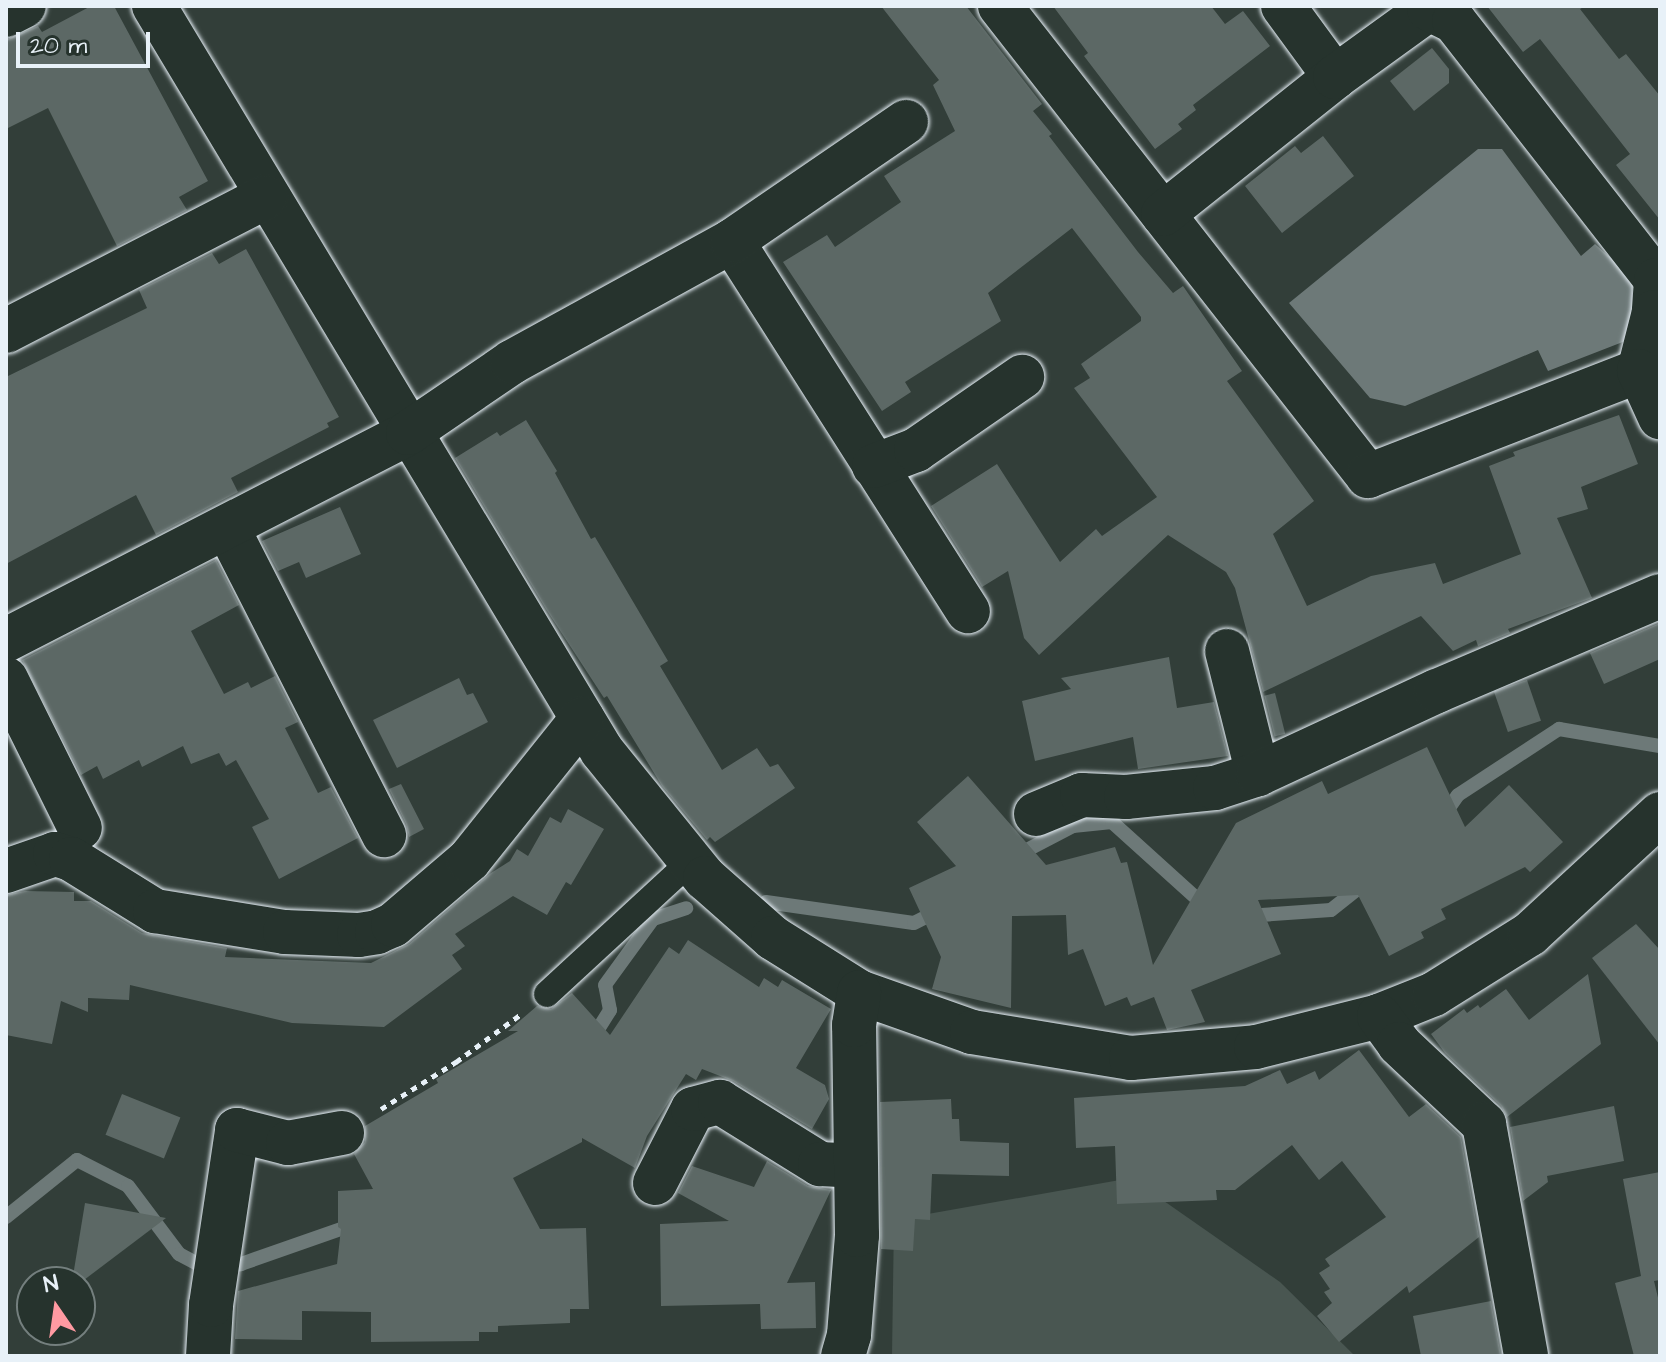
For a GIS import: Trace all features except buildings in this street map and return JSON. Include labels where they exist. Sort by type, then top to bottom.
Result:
[{"type":"street","points":[[6,15],[24,6]]},
{"type":"street","points":[[154,6],[266,197],[602,751],[705,878],[773,938],[859,992],[972,1032],[1131,1058],[1256,1047],[1379,1016],[1434,994],[1530,934],[1660,814]]},
{"type":"street","points":[[1000,6],[1368,476],[1639,371]]},
{"type":"street","points":[[1283,6],[1335,77]]},
{"type":"street","points":[[1163,214],[1335,77],[1429,9],[1454,21],[1656,280],[1654,312],[1639,371],[1660,417]]},
{"type":"street","points":[[6,640],[408,433],[512,362],[732,241],[906,122]]},
{"type":"street","points":[[6,331],[266,197]]},
{"type":"street","points":[[732,241],[968,611]]},
{"type":"street","points":[[874,466],[916,450],[1022,377]]},
{"type":"street","points":[[227,527],[384,835]]},
{"type":"street","points":[[1036,814],[1082,795],[1126,797],[1215,788],[1258,774],[1437,691],[1660,596]]},
{"type":"street","points":[[1227,651],[1258,774]]},
{"type":"street","points":[[6,679],[80,828]]},
{"type":"street","points":[[6,871],[55,854],[71,859],[155,911],[285,932],[359,935],[377,932],[393,925],[469,860],[582,719]]},
{"type":"street","points":[[843,1356],[849,1335],[857,1235],[854,1025],[859,992]]},
{"type":"street","points":[[1379,1016],[1399,1044],[1484,1124],[1526,1356]]},
{"type":"street","points":[[655,1183],[693,1109],[720,1102],[820,1164],[855,1166]]},
{"type":"street","points":[[208,1356],[211,1305],[237,1130],[288,1143],[342,1133]]},
{"type":"lane","points":[[547,994],[691,861]]},
{"type":"path","points":[[342,1133],[456,1062],[547,994]]},
{"type":"shaded area","points":[[1478,149],[1502,149],[1581,256],[1595,244],[1632,277],[1633,338],[1548,371],[1538,350],[1405,406],[1370,398],[1289,303]]},
{"type":"shaded area","points":[[1131,1178],[1280,1282],[1355,1356],[892,1356],[894,1220]]},
{"type":"waterway","points":[[1444,815],[1458,795],[1559,729],[1660,746]]},
{"type":"waterway","points":[[1018,858],[1025,851],[1073,826],[1112,822],[1206,907]]},
{"type":"waterway","points":[[1247,916],[1331,910],[1365,883]]},
{"type":"waterway","points":[[766,902],[914,923],[938,911]]},
{"type":"waterway","points":[[592,1039],[610,1010],[605,985],[653,919],[686,908]]},
{"type":"waterway","points":[[6,1217],[77,1160],[128,1186],[179,1254],[205,1268],[241,1264],[358,1223]]}]
